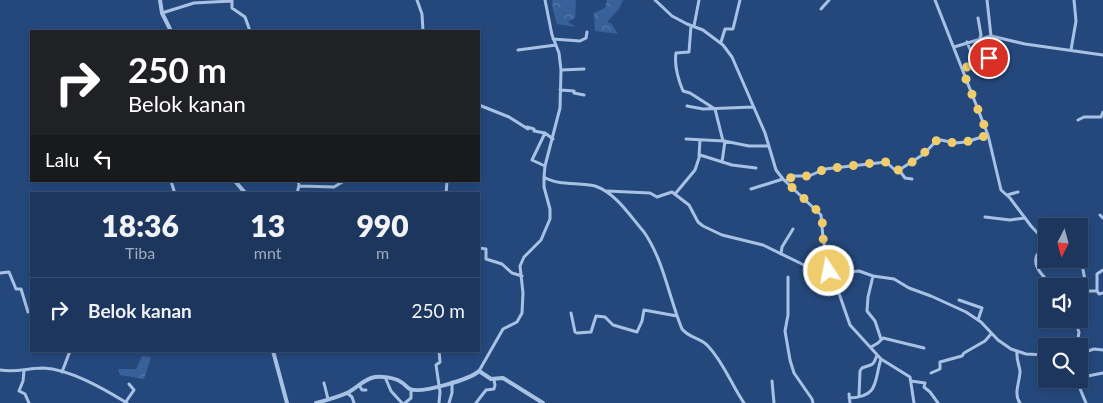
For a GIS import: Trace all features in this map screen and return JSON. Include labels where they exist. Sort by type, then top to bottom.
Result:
[{"type":"street","points":[[160,0],[162,13],[169,30]]},
{"type":"street","points":[[417,0],[422,14],[423,30]]},
{"type":"street","points":[[411,390],[439,387],[474,375],[479,371],[504,328],[520,319],[523,293],[520,266],[523,259],[541,240],[550,219],[544,177],[545,166],[560,108],[562,70],[544,0]]},
{"type":"street","points":[[655,0],[672,16],[704,30],[721,43],[732,57],[769,146],[774,165],[784,180],[822,215],[823,238],[830,272],[850,325],[881,359],[909,375],[914,403]]},
{"type":"street","points":[[699,0],[692,26],[689,52],[676,53],[675,67],[678,71],[683,91],[690,93],[715,109],[724,141],[722,162]]},
{"type":"street","points":[[721,43],[725,29],[733,28],[740,0]]},
{"type":"street","points":[[821,9],[829,0]]},
{"type":"street","points":[[935,0],[993,149],[1000,187],[1045,241],[1046,246],[1037,257],[1039,272],[1045,278]]},
{"type":"street","points":[[987,0],[991,36]]},
{"type":"street","points":[[1070,50],[1076,22],[1074,0]]},
{"type":"street","points":[[162,13],[194,3],[232,1],[232,8],[245,17],[250,30]]},
{"type":"street","points":[[978,18],[982,35],[980,38],[989,58]]},
{"type":"street","points":[[553,39],[581,41],[586,38],[587,32]]},
{"type":"street","points":[[954,47],[991,36],[1025,44],[1103,55]]},
{"type":"street","points":[[968,42],[976,64]]},
{"type":"street","points":[[518,50],[556,46]]},
{"type":"street","points":[[962,69],[1002,52]]},
{"type":"street","points":[[562,70],[584,69]]},
{"type":"street","points":[[560,90],[574,90],[574,93],[584,95]]},
{"type":"street","points":[[480,105],[509,117],[528,129],[527,127],[553,138]]},
{"type":"street","points":[[687,106],[715,109],[753,106]]},
{"type":"street","points":[[1078,120],[1084,117],[1101,117],[1103,112]]},
{"type":"street","points":[[545,133],[532,160],[545,166]]},
{"type":"street","points":[[899,170],[919,158],[936,141],[966,142],[988,135]]},
{"type":"street","points":[[686,139],[724,141],[749,146],[769,146]]},
{"type":"street","points":[[675,194],[695,170],[699,156],[700,140]]},
{"type":"street","points":[[989,158],[993,149]]},
{"type":"street","points":[[699,156],[702,155],[735,166],[756,168]]},
{"type":"street","points":[[752,190],[794,176],[809,176],[825,169],[890,164],[895,170],[899,170],[905,178],[912,179]]},
{"type":"street","points":[[544,177],[551,180],[596,187],[606,191],[649,193],[657,197],[669,192],[675,194],[689,205],[698,222],[722,235],[763,245],[804,265],[830,272],[856,271],[894,279],[909,288],[962,310],[978,320],[998,340],[1016,351],[1038,355]]},
{"type":"street","points":[[237,182],[244,192]]},
{"type":"street","points":[[299,183],[300,186],[334,187],[342,182]]},
{"type":"street","points":[[606,191],[649,239],[685,333],[704,342],[710,348],[744,403]]},
{"type":"street","points":[[1007,195],[1018,192]]},
{"type":"street","points":[[985,217],[1010,220],[1024,218]]},
{"type":"street","points":[[781,254],[782,247],[793,229]]},
{"type":"street","points":[[480,248],[486,249],[486,259],[502,264],[512,273],[522,276]]},
{"type":"street","points":[[1097,291],[1097,274],[1103,270]]},
{"type":"street","points":[[0,273],[9,272],[16,289],[21,290],[28,312],[30,311]]},
{"type":"street","points":[[870,347],[880,342],[881,338],[875,321],[867,310],[873,276]]},
{"type":"street","points":[[788,277],[788,315],[785,331],[790,360],[793,372],[813,400],[813,403]]},
{"type":"street","points":[[1088,291],[1097,291],[1099,294],[1103,293]]},
{"type":"street","points":[[958,300],[982,308],[978,320]]},
{"type":"street","points":[[571,313],[574,332],[576,333],[592,332],[596,316],[605,317],[613,324],[637,332],[644,310],[677,316]]},
{"type":"street","points":[[931,374],[940,369],[940,362],[962,356],[985,341],[991,334]]},
{"type":"street","points":[[881,338],[892,339],[902,344],[924,348]]},
{"type":"street","points":[[1088,351],[1094,349],[1103,350]]},
{"type":"street","points":[[1016,351],[1020,370],[1016,396],[1020,403]]},
{"type":"street","points":[[62,372],[70,352]]},
{"type":"street","points":[[273,352],[287,403]]},
{"type":"street","points":[[439,352],[440,362],[436,365],[439,403]]},
{"type":"street","points":[[859,396],[860,371],[862,368],[872,366],[878,355]]},
{"type":"street","points":[[850,403],[849,396],[859,396],[876,386],[876,376],[881,359]]},
{"type":"street","points":[[0,370],[24,371],[44,368],[62,372],[97,387],[126,403],[134,390],[128,384]]},
{"type":"street","points":[[24,371],[19,388],[25,394],[29,403]]},
{"type":"street","points":[[479,371],[494,380],[503,378],[543,403]]},
{"type":"street","points":[[1088,375],[1103,373]]},
{"type":"street","points":[[316,403],[347,393],[368,379],[385,377],[401,381],[411,390],[412,398],[404,403],[391,391],[385,377]]},
{"type":"street","points":[[476,403],[486,390],[494,390],[496,385],[494,380]]},
{"type":"street","points":[[772,381],[774,403]]},
{"type":"street","points":[[911,381],[925,383],[924,388],[930,392],[938,403]]},
{"type":"street","points":[[449,403],[452,393],[452,382]]},
{"type":"street","points":[[324,383],[328,399]]},
{"type":"street","points":[[359,385],[362,390],[366,390]]},
{"type":"street","points":[[1080,388],[1085,401],[1081,403]]},
{"type":"street","points":[[347,393],[352,397],[354,403]]},
{"type":"green space","points":[[552,0],[576,0],[575,18],[568,22],[576,27],[557,24]]},
{"type":"green space","points":[[607,0],[623,0],[619,9],[607,22],[611,23],[618,34],[595,31],[594,13],[605,8]]},
{"type":"green space","points":[[142,356],[151,357],[144,379],[120,375],[118,369],[136,369]]},
{"type":"route","points":[[829,271],[823,238],[822,215],[785,181],[794,176],[809,176],[825,169],[881,162],[888,162],[896,171],[919,158],[936,141],[966,142],[988,135],[962,69],[989,58]]}]
